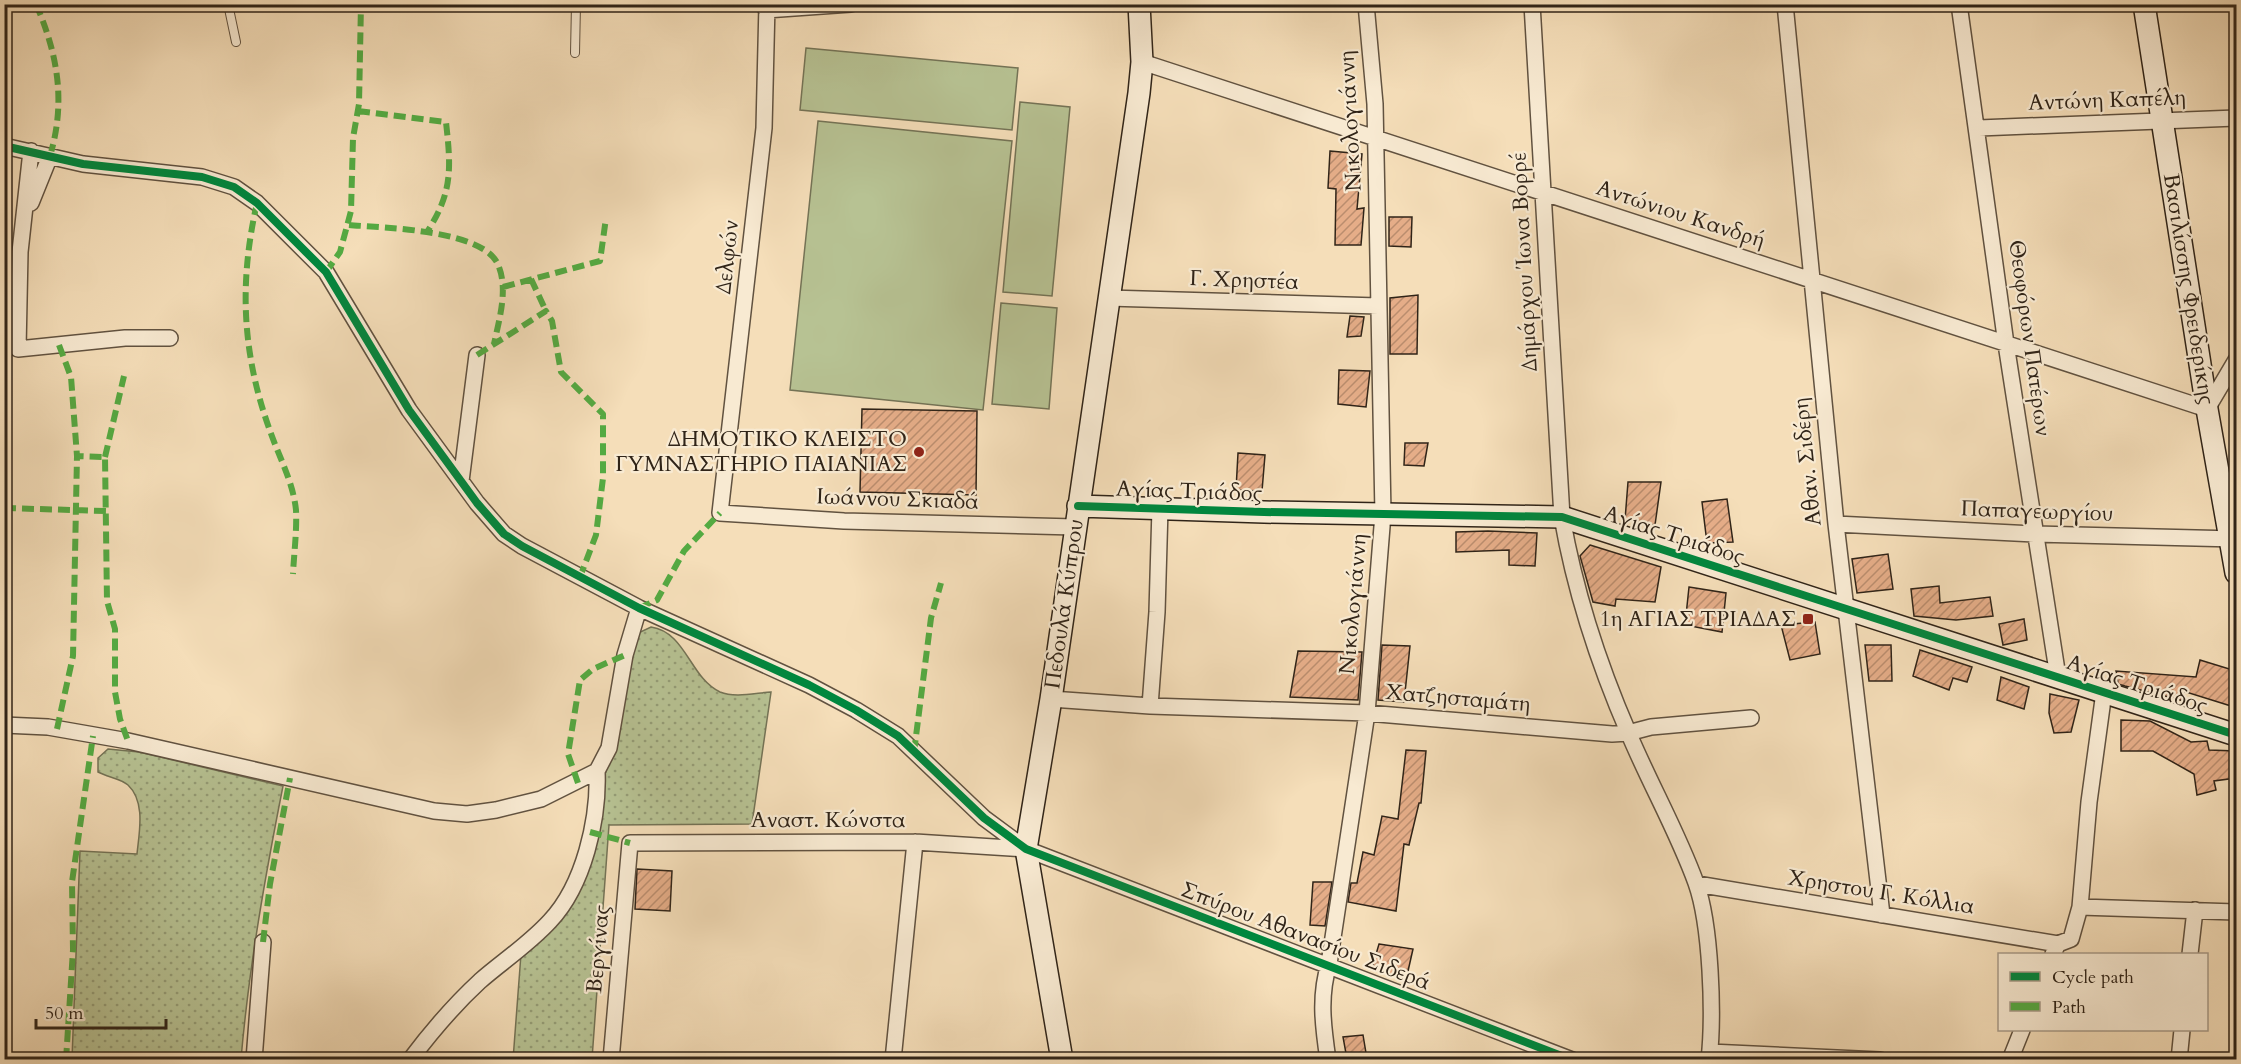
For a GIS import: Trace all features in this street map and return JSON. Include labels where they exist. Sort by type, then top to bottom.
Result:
[{"type":"street","points":[[767,7],[851,4]]},
{"type":"street","name":"Πεδουλά Κύπρου","points":[[1062,1059],[1026,849],[1051,699],[1142,62],[1139,4]]},
{"type":"street","name":"Νικολογιάννη","points":[[1328,1059],[1322,985],[1329,964],[1367,713],[1383,514],[1376,138],[1366,4]]},
{"type":"street","name":"Δημάρχου Ίωνα Βορρέ","points":[[1532,4],[1562,518],[1569,560],[1592,635],[1628,733],[1697,884],[1707,930],[1710,1056]]},
{"type":"street","name":"Αθαν. Σιδέρη","points":[[1785,4],[1810,280],[1845,609],[1882,915]]},
{"type":"street","name":"Θεοφόρων Πατέρων","points":[[1959,4],[1978,128],[2006,344],[2058,677]]},
{"type":"street","name":"Βασιλίσσης Φρειδερίκης","points":[[2144,4],[2207,409],[2234,540],[2236,573]]},
{"type":"street","name":"Δελφών","points":[[720,513],[764,128],[767,7]]},
{"type":"street","name":"Αντώνιου Κανδρή","points":[[1142,62],[2207,409]]},
{"type":"street","name":"Αντώνη Καπέλη","points":[[1978,128],[2236,118]]},
{"type":"street","points":[[4,146],[83,164],[202,177],[234,187],[257,203],[326,272],[409,410],[461,481],[504,534],[522,546],[639,608],[809,685],[856,710],[898,736],[984,819],[1026,849]]},
{"type":"street","points":[[31,151],[11,349],[125,338],[170,338]]},
{"type":"street","points":[[24,215],[51,156]]},
{"type":"street","name":"Γ. Χρηστέα","points":[[1108,298],[1378,306]]},
{"type":"street","points":[[461,481],[477,355]]},
{"type":"street","points":[[2207,409],[2236,360]]},
{"type":"street","name":"Αγίας Τριάδος","points":[[1078,506],[1562,518],[2236,735]]},
{"type":"street","points":[[1150,706],[1157,612],[1160,508]]},
{"type":"street","name":"Ιωάννου Σκιαδά","points":[[720,513],[844,521],[1075,527]]},
{"type":"street","name":"Παπαγεωργίου","points":[[1836,524],[2035,534],[2234,540]]},
{"type":"street","points":[[410,1059],[430,1032],[479,982],[551,921],[568,896],[590,832],[598,792],[597,771],[609,748],[626,655],[639,608]]},
{"type":"street","points":[[2055,949],[2071,939],[2080,907],[2089,802],[2104,692]]},
{"type":"street","name":"Χατζησταμάτη","points":[[1051,699],[1150,706],[1367,713],[1628,733],[1651,727],[1751,718]]},
{"type":"street","points":[[4,725],[48,727],[128,741],[434,811],[467,814],[541,799],[597,771]]},
{"type":"street","points":[[893,1059],[915,842]]},
{"type":"street","name":"Αναστ. Κώνστα","points":[[630,843],[915,842],[1026,849]]},
{"type":"street","name":"Βεργίνας","points":[[611,1059],[630,843]]},
{"type":"street","name":"Σπύρου Αθανασίου Σιδερά","points":[[1026,849],[1572,1059]]},
{"type":"street","name":"Χρηστου Γ. Κόλλια","points":[[1697,884],[1882,915],[2055,949]]},
{"type":"street","points":[[2080,907],[2236,912]]},
{"type":"street","points":[[2190,953],[2195,910]]},
{"type":"street","points":[[254,1059],[263,942]]},
{"type":"street","points":[[2010,1059],[2021,1031]]},
{"type":"street","points":[[2179,1059],[2182,1031]]},
{"type":"street","points":[[1710,1056],[1880,1059]]},
{"type":"lane","points":[[228,4],[236,42]]},
{"type":"lane","points":[[575,52],[576,4]]},
{"type":"green space","points":[[806,48],[1018,68],[1012,130],[800,110]]},
{"type":"green space","points":[[1020,102],[1070,107],[1052,296],[1003,292]]},
{"type":"green space","points":[[818,121],[1012,141],[983,410],[790,390]]},
{"type":"green space","points":[[1001,303],[1057,308],[1049,409],[992,404]]},
{"type":"green space","points":[[651,627],[672,637],[701,677],[720,692],[739,695],[771,692],[752,824],[609,825],[592,1059],[513,1060],[521,954],[553,924],[592,838],[634,635]]},
{"type":"green space","points":[[108,749],[139,752],[283,786],[258,922],[241,1059],[72,1059],[80,851],[137,854],[140,818],[134,792],[125,783],[98,772],[98,758]]},
{"type":"building","points":[[1330,151],[1362,154],[1357,209],[1364,208],[1361,245],[1335,245],[1336,189],[1328,188]]},
{"type":"building","points":[[1389,217],[1412,217],[1411,247],[1389,246]]},
{"type":"building","points":[[1418,295],[1417,354],[1390,354],[1390,298]]},
{"type":"building","points":[[1350,316],[1364,317],[1361,336],[1347,337]]},
{"type":"building","points":[[1339,370],[1370,371],[1366,407],[1338,404]]},
{"type":"building","name":"ΔΗΜΟΤΙΚΟ ΚΛΕΙΣΤΟ ΓΥΜΝΑΣΤΗΡΙΟ ΠΑΙΑΝΙΑΣ","points":[[862,409],[977,411],[976,495],[860,492]]},
{"type":"building","points":[[1405,443],[1428,443],[1424,466],[1404,465]]},
{"type":"building","points":[[1238,453],[1265,455],[1262,491],[1236,490]]},
{"type":"building","points":[[1628,482],[1661,482],[1655,525],[1625,520]]},
{"type":"building","points":[[1727,499],[1733,542],[1707,543],[1702,502]]},
{"type":"building","points":[[1456,532],[1537,533],[1535,566],[1509,565],[1509,550],[1456,552]]},
{"type":"building","points":[[1590,545],[1661,567],[1655,602],[1616,599],[1615,606],[1593,602],[1580,556]]},
{"type":"building","points":[[1888,554],[1893,589],[1857,593],[1852,559]]},
{"type":"building","points":[[1939,586],[1940,603],[1990,597],[1993,616],[1956,620],[1914,616],[1911,589]]},
{"type":"building","points":[[1689,587],[1726,593],[1722,632],[1685,625]]},
{"type":"building","points":[[2024,619],[2027,640],[2003,645],[1999,624]]},
{"type":"building","points":[[1815,622],[1820,654],[1790,660],[1781,625]]},
{"type":"building","points":[[1382,645],[1410,646],[1404,702],[1378,700]]},
{"type":"building","points":[[1865,645],[1891,645],[1892,681],[1869,681]]},
{"type":"building","points":[[1920,650],[1972,667],[1967,682],[1953,678],[1949,690],[1913,676]]},
{"type":"building","points":[[1298,651],[1362,652],[1358,700],[1290,697]]},
{"type":"building","points":[[2200,660],[2236,671],[2236,686],[2231,706],[2183,691],[2184,701],[2118,684],[2116,671],[2196,677]]},
{"type":"building","points":[[2001,677],[2029,687],[2024,709],[1997,700]]},
{"type":"building","points":[[2050,694],[2079,700],[2071,732],[2054,733],[2049,713]]},
{"type":"building","points":[[2121,720],[2150,721],[2191,742],[2207,741],[2209,750],[2236,751],[2236,778],[2214,781],[2216,790],[2197,795],[2194,774],[2153,751],[2121,751]]},
{"type":"building","points":[[1406,750],[1426,751],[1421,803],[1419,803],[1409,845],[1404,844],[1396,911],[1348,902],[1351,883],[1357,883],[1363,852],[1374,855],[1382,816],[1398,819]]},
{"type":"building","points":[[637,869],[672,871],[670,911],[635,909]]},
{"type":"building","points":[[1313,882],[1332,882],[1325,926],[1310,925]]},
{"type":"building","points":[[1379,944],[1413,949],[1406,980],[1372,968]]},
{"type":"building","points":[[1363,1035],[1367,1059],[1347,1059],[1343,1037]]},
{"type":"marked path","points":[[36,4],[50,42],[57,79],[58,117],[50,156]]},
{"type":"marked path","points":[[326,272],[340,252],[351,211],[353,138],[359,104],[361,4]]},
{"type":"marked path","points":[[358,111],[446,122],[449,153],[446,192],[427,232]]},
{"type":"marked path","points":[[257,203],[247,261],[246,317],[253,372],[260,400],[289,478],[294,499],[296,526],[293,574]]},
{"type":"marked path","points":[[503,287],[600,261],[606,218]]},
{"type":"marked path","points":[[349,225],[432,233],[475,245],[490,254],[499,267],[503,286],[502,306],[494,344]]},
{"type":"marked path","points":[[531,279],[546,311]]},
{"type":"marked path","points":[[477,355],[546,311],[552,321],[561,372],[603,414],[603,478],[596,535],[580,577]]},
{"type":"marked path","points":[[59,345],[71,377],[77,456],[105,457],[107,601],[115,629],[115,692],[120,719],[128,741]]},
{"type":"marked path","points":[[105,457],[124,376]]},
{"type":"marked path","points":[[57,729],[73,656],[77,456]]},
{"type":"marked path","points":[[4,508],[106,511]]},
{"type":"marked path","points":[[639,608],[657,600],[684,551],[720,513]]},
{"type":"marked path","points":[[914,752],[931,618],[941,583]]},
{"type":"marked path","points":[[578,783],[568,754],[580,680],[593,669],[625,655]]},
{"type":"marked path","points":[[66,1060],[73,950],[72,882],[93,736]]},
{"type":"marked path","points":[[263,942],[270,884],[290,778]]},
{"type":"marked path","points":[[590,832],[630,843]]},
{"type":"cycle path","points":[[4,146],[83,164],[202,177],[234,187],[257,203],[326,272],[409,410],[477,503],[504,534],[522,546],[639,608],[809,685],[856,710],[898,736],[984,818],[1026,849],[1572,1060]]},
{"type":"cycle path","points":[[1078,506],[1562,517],[2236,735]]},
{"type":"place","name":"ΔΗΜΟΤΙΚΟ ΚΛΕΙΣΤΟ ΓΥΜΝΑΣΤΗΡΙΟ ΠΑΙΑΝΙΑΣ","points":[[919,452]]},
{"type":"place","name":"1η ΑΓΙΑΣ ΤΡΙΑΔΑΣ","points":[[1808,619]]}]
